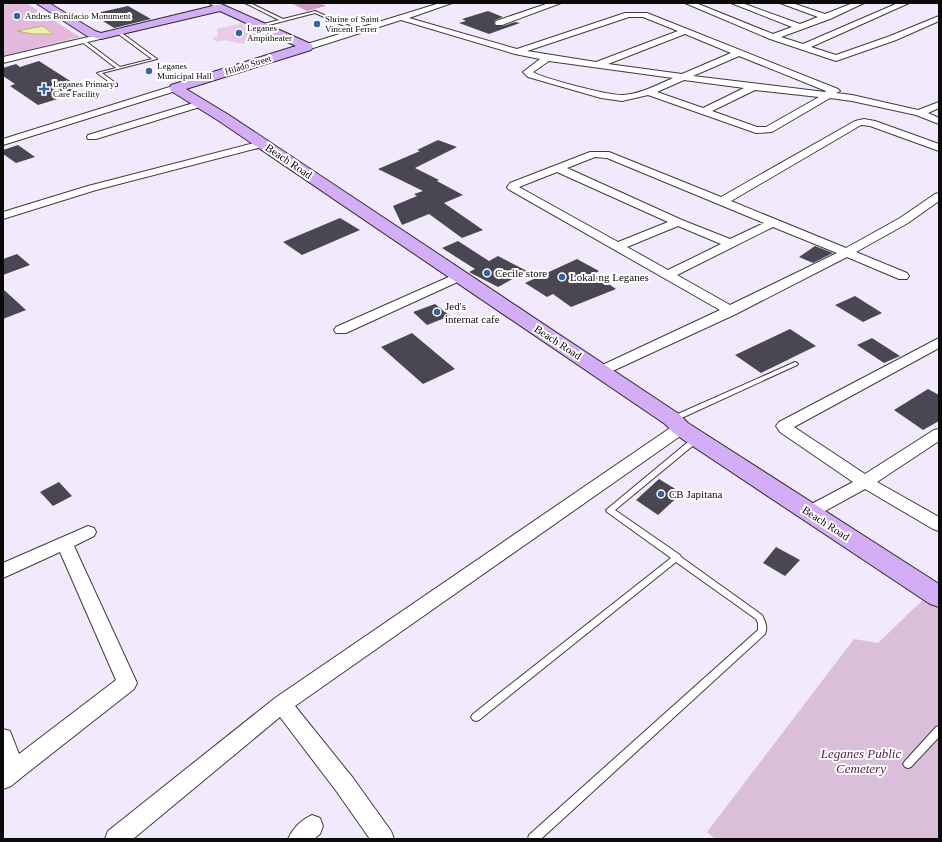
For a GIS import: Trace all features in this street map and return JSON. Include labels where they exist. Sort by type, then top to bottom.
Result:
[{"type":"main road","points":[[41,3],[91,34],[101,36],[217,5],[307,47]]},
{"type":"main road","points":[[60,3],[100,31],[101,36]]},
{"type":"main road","name":"Hilado Street","points":[[176,88],[307,47]]},
{"type":"main road","name":"Beach Road","points":[[176,88],[460,276],[683,428],[939,596]]},
{"type":"street","name":"Hilado Street","points":[[307,47],[448,3]]},
{"type":"street","points":[[499,23],[557,3]]},
{"type":"street","points":[[689,3],[773,37],[836,58]]},
{"type":"street","points":[[735,3],[801,27]]},
{"type":"street","points":[[784,3],[827,17]]},
{"type":"street","points":[[837,3],[850,7]]},
{"type":"street","points":[[773,37],[860,3]]},
{"type":"street","points":[[804,47],[905,3]]},
{"type":"street","points":[[703,9],[714,5]]},
{"type":"street","points":[[518,52],[628,15],[644,15],[687,31],[830,92],[919,114],[939,122]]},
{"type":"street","points":[[402,18],[518,52],[547,58],[594,66],[754,87],[830,92]]},
{"type":"street","points":[[828,63],[836,58],[893,38],[939,18]]},
{"type":"street","points":[[594,66],[687,31]]},
{"type":"street","points":[[3,60],[101,36]]},
{"type":"street","points":[[547,58],[527,72],[531,75],[600,94],[622,98],[649,92],[738,53]]},
{"type":"street","points":[[703,112],[754,87]]},
{"type":"street","name":"Hilado Street","points":[[3,142],[176,88]]},
{"type":"street","points":[[649,92],[703,112],[763,131],[768,130],[830,92]]},
{"type":"street","points":[[92,137],[200,104]]},
{"type":"street","points":[[919,114],[939,105]]},
{"type":"street","points":[[721,202],[858,123],[872,123],[939,148]]},
{"type":"street","points":[[3,216],[92,188],[262,144]]},
{"type":"street","points":[[731,311],[617,248],[512,187],[594,154],[609,155],[721,202],[774,222],[846,254],[903,276]]},
{"type":"street","points":[[557,168],[678,222],[732,244]]},
{"type":"street","points":[[601,371],[731,311],[846,254],[920,210],[939,196]]},
{"type":"street","points":[[617,248],[678,222]]},
{"type":"street","points":[[667,275],[774,222]]},
{"type":"street","points":[[341,330],[460,276]]},
{"type":"street","points":[[939,342],[784,426],[865,482],[939,525]]},
{"type":"street","points":[[116,839],[282,704],[683,428]]},
{"type":"street","points":[[810,512],[865,482],[939,434]]},
{"type":"street","points":[[3,571],[65,544],[88,532]]},
{"type":"street","points":[[3,738],[9,775],[127,683],[65,544]]},
{"type":"street","points":[[282,704],[345,785],[383,839]]},
{"type":"lane","points":[[247,3],[282,20]]},
{"type":"lane","points":[[265,12],[272,10]]},
{"type":"lane","points":[[261,26],[314,12],[359,31]]},
{"type":"lane","points":[[116,85],[99,73],[155,59],[118,32]]},
{"type":"lane","points":[[83,41],[119,68]]},
{"type":"lane","points":[[533,839],[762,631],[762,623],[759,617],[610,510],[683,428],[795,364]]},
{"type":"lane","points":[[476,717],[677,557]]},
{"type":"lane","points":[[908,764],[939,730]]},
{"type":"shaded area","points":[[12,3],[26,3],[80,37],[3,56],[3,5]]},
{"type":"shaded area","points":[[291,3],[320,3],[326,6],[307,11]]},
{"type":"shaded area","name":"Leganes Ampitheater","points":[[242,23],[267,36],[242,44],[225,40],[218,42],[212,38],[218,36],[217,29]]},
{"type":"shaded area","points":[[43,26],[53,34],[32,34],[17,31]]},
{"type":"green space","name":"Leganes Public Cemetery","points":[[930,593],[939,599],[939,839],[715,839],[707,832],[854,639],[878,643]]},
{"type":"building","points":[[128,6],[151,19],[114,28],[92,14]]},
{"type":"building","points":[[488,11],[503,17],[495,20],[494,24],[496,26],[503,26],[515,22],[520,23],[489,34],[459,23],[466,21],[462,19]]},
{"type":"building","points":[[39,61],[75,84],[67,86],[77,93],[38,105],[10,86],[15,84],[3,76],[3,68],[16,64],[20,67]]},
{"type":"building","points":[[438,140],[457,147],[415,168],[439,180],[437,181],[463,195],[444,203],[483,230],[462,238],[429,214],[402,225],[393,206],[417,196],[414,194],[423,191],[378,169],[420,151],[417,150]]},
{"type":"building","points":[[18,145],[35,157],[16,163],[3,154],[3,150]]},
{"type":"building","points":[[340,218],[360,230],[302,255],[283,242]]},
{"type":"building","points":[[458,241],[489,261],[498,256],[527,271],[498,287],[469,272],[475,269],[442,248]]},
{"type":"building","points":[[815,246],[833,253],[813,263],[799,257]]},
{"type":"building","points":[[17,254],[30,265],[3,275],[3,259]]},
{"type":"building","points":[[577,259],[599,271],[594,274],[616,289],[571,307],[553,294],[547,297],[525,283]]},
{"type":"building","points":[[3,289],[26,310],[3,319]]},
{"type":"building","points":[[855,296],[882,313],[863,322],[835,305]]},
{"type":"building","points":[[435,304],[450,316],[427,325],[413,312]]},
{"type":"building","points":[[790,329],[816,346],[761,373],[735,355]]},
{"type":"building","points":[[412,333],[455,369],[423,384],[381,347]]},
{"type":"building","points":[[872,338],[900,356],[884,363],[857,345]]},
{"type":"building","points":[[928,389],[939,395],[939,421],[923,430],[894,410]]},
{"type":"building","points":[[659,479],[682,493],[658,515],[636,500]]},
{"type":"building","points":[[59,482],[72,496],[53,506],[40,492]]},
{"type":"building","points":[[776,547],[800,560],[785,576],[763,563]]},
{"type":"place","name":"Andres Bonifacio Monument","points":[[17,16]]},
{"type":"place","name":"Shrine of Saint Vincent Ferrer","points":[[317,24]]},
{"type":"place","name":"Leganes Ampitheater","points":[[239,33]]},
{"type":"place","name":"Leganes Municipal Hall","points":[[149,71]]},
{"type":"place","name":"Leganes Primary Care Facility","points":[[44,89]]},
{"type":"place","name":"Cecile store","points":[[487,273]]},
{"type":"place","name":"Lokal ng Leganes","points":[[562,277]]},
{"type":"place","name":"Jed's internat cafe","points":[[437,312]]},
{"type":"place","name":"CB Japitana","points":[[661,494]]}]
